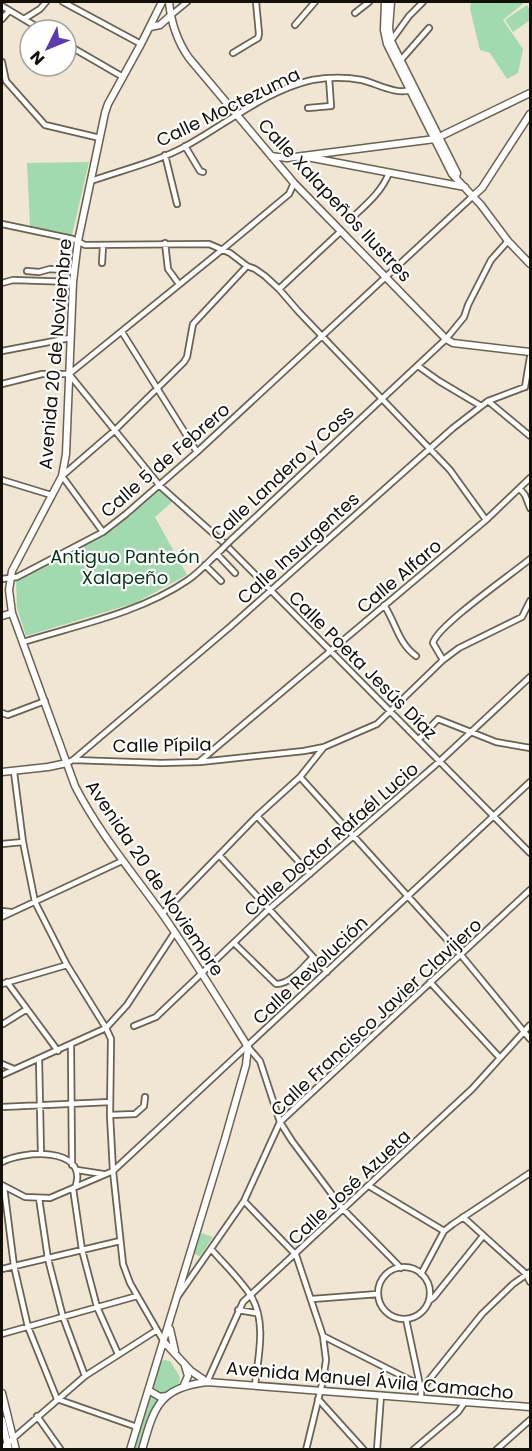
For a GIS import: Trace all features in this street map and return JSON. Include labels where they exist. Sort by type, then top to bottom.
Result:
[{"type":"main road","name":"Avenida 20 de Noviembre","points":[[162,2],[108,104],[78,241],[74,272],[66,453],[62,476],[15,562],[9,579],[9,590],[12,613],[70,762],[82,801],[175,932],[248,1047]]},
{"type":"main road","name":"Calle Xalapeños Ilustres","points":[[169,2],[170,16],[178,39],[189,58],[280,168],[446,339]]},
{"type":"main road","points":[[385,2],[384,30],[387,45],[456,173],[456,178],[508,241],[531,264]]},
{"type":"main road","points":[[391,2],[389,28],[391,41],[412,89]]},
{"type":"main road","points":[[150,27],[157,26],[170,16],[158,9]]},
{"type":"main road","points":[[270,156],[287,158],[438,139],[531,93]]},
{"type":"main road","points":[[473,196],[482,188],[531,114]]},
{"type":"main road","points":[[300,156],[465,188]]},
{"type":"main road","points":[[280,168],[287,158]]},
{"type":"main road","points":[[446,339],[453,343],[531,352]]},
{"type":"main road","points":[[2,616],[12,613]]},
{"type":"main road","name":"Calle Pípila","points":[[2,772],[70,762]]},
{"type":"main road","points":[[130,1449],[171,1323],[246,1065],[248,1047]]},
{"type":"main road","points":[[159,1361],[165,1358],[178,1358],[171,1337],[171,1323]]},
{"type":"main road","name":"Avenida Manuel Ávila Camacho","points":[[164,1342],[185,1365],[207,1382]]},
{"type":"main road","points":[[150,1391],[160,1397],[166,1396],[184,1385],[188,1376],[185,1365]]},
{"type":"main road","name":"Avenida Manuel Ávila Camacho","points":[[184,1385],[207,1382],[255,1385],[531,1407]]},
{"type":"main road","points":[[2,1393],[10,1444]]},
{"type":"main road","points":[[142,1449],[152,1416],[166,1396]]},
{"type":"main road","points":[[2,1420],[10,1444],[16,1449]]},
{"type":"street","points":[[26,18],[40,9],[46,2]]},
{"type":"street","points":[[63,2],[141,44]]},
{"type":"street","points":[[170,16],[187,2]]},
{"type":"street","points":[[233,53],[258,38],[256,2]]},
{"type":"street","points":[[295,25],[315,2]]},
{"type":"street","points":[[355,13],[369,2]]},
{"type":"street","points":[[391,41],[419,3]]},
{"type":"street","points":[[2,6],[22,18]]},
{"type":"street","points":[[2,20],[9,11]]},
{"type":"street","points":[[400,60],[429,28]]},
{"type":"street","points":[[78,51],[123,77]]},
{"type":"street","points":[[2,62],[4,83],[45,125],[100,138]]},
{"type":"street","points":[[308,108],[332,105],[329,78]]},
{"type":"street","name":"Calle Moctezuma","points":[[91,181],[185,146],[236,114],[297,84],[329,78],[361,80],[403,92],[412,89]]},
{"type":"street","points":[[185,146],[200,171],[203,172]]},
{"type":"street","points":[[165,155],[177,204]]},
{"type":"street","points":[[354,216],[370,202],[389,174]]},
{"type":"street","points":[[2,384],[42,374],[69,374],[289,194],[294,183]]},
{"type":"street","name":"Calle 5 de Febrero","points":[[9,579],[103,532],[160,486],[473,196]]},
{"type":"street","points":[[2,224],[78,241],[85,245],[209,244],[224,249],[247,267],[255,269],[279,289],[450,470],[486,520]]},
{"type":"street","points":[[279,289],[340,232]]},
{"type":"street","name":"Calle Landero y Coss","points":[[23,642],[138,607],[166,594],[188,580],[446,339],[464,317],[491,260],[508,241]]},
{"type":"street","points":[[165,243],[168,269],[179,284]]},
{"type":"street","points":[[102,263],[104,246]]},
{"type":"street","points":[[103,532],[62,476],[114,430],[187,357],[192,324],[247,267]]},
{"type":"street","points":[[27,272],[50,269],[74,272]]},
{"type":"street","points":[[2,283],[13,280],[73,282]]},
{"type":"street","points":[[122,332],[197,452]]},
{"type":"street","points":[[2,351],[70,338]]},
{"type":"street","points":[[531,357],[525,387],[531,395]]},
{"type":"street","points":[[418,366],[481,406]]},
{"type":"street","name":"Calle Poeta Jesús Díaz","points":[[69,374],[160,486],[224,543],[531,853]]},
{"type":"street","name":"Calle Insurgentes","points":[[70,762],[481,406],[488,401],[525,387]]},
{"type":"street","points":[[488,401],[531,436]]},
{"type":"street","name":"Calle Alfaro","points":[[200,762],[486,520],[531,478]]},
{"type":"street","points":[[2,480],[51,495]]},
{"type":"street","points":[[520,489],[531,508]]},
{"type":"street","points":[[217,554],[235,573]]},
{"type":"street","points":[[443,660],[434,644],[435,637],[454,618],[531,559]]},
{"type":"street","points":[[205,565],[221,581]]},
{"type":"street","points":[[2,579],[9,579]]},
{"type":"street","points":[[162,914],[257,816],[300,777],[324,747],[377,724],[443,660],[459,648],[522,616],[531,601]]},
{"type":"street","points":[[384,605],[392,618],[399,638],[416,656]]},
{"type":"street","name":"Calle Doctor Rafaél Lucio","points":[[134,1026],[156,1017],[268,910],[440,761],[531,677]]},
{"type":"street","points":[[2,713],[8,715],[45,702]]},
{"type":"street","points":[[419,739],[438,719],[471,733],[507,744],[531,748]]},
{"type":"street","name":"Calle Pípila","points":[[70,762],[200,762],[324,747]]},
{"type":"street","points":[[14,772],[23,842],[35,902],[67,965],[111,1040],[110,1115],[120,1241],[126,1274],[164,1342]]},
{"type":"street","points":[[300,777],[461,956],[531,1039]]},
{"type":"street","name":"Calle Revolución","points":[[3,1186],[25,1197],[39,1198],[60,1195],[113,1171],[531,782]]},
{"type":"street","points":[[257,816],[310,874]]},
{"type":"street","points":[[2,844],[23,842]]},
{"type":"street","points":[[219,855],[327,972]]},
{"type":"street","points":[[2,917],[123,861]]},
{"type":"street","name":"Calle Francisco Javier Clavijero","points":[[178,1296],[244,1201],[280,1122],[531,890]]},
{"type":"street","points":[[2,911],[12,912]]},
{"type":"street","points":[[2,1075],[71,1046],[106,1028],[121,1013],[175,932]]},
{"type":"street","points":[[234,943],[276,984],[290,980],[313,957]]},
{"type":"street","points":[[58,1051],[27,1009],[4,983],[67,965]]},
{"type":"street","points":[[430,982],[500,1058]]},
{"type":"street","points":[[3,1024],[27,1009]]},
{"type":"street","name":"Calle José Azueta","points":[[207,1382],[243,1302],[472,1089],[531,1025]]},
{"type":"street","points":[[71,1046],[72,1165]]},
{"type":"street","points":[[248,1047],[260,1061],[280,1122],[292,1141],[343,1209],[401,1268]]},
{"type":"street","points":[[39,1059],[41,1154]]},
{"type":"street","points":[[2,1064],[14,1069]]},
{"type":"street","points":[[110,1115],[135,1114],[144,1106],[145,1096]]},
{"type":"street","points":[[2,1107],[110,1102]]},
{"type":"street","points":[[2,1162],[12,1156],[41,1154],[62,1158],[77,1170],[106,1174]]},
{"type":"street","points":[[77,1170],[78,1178],[75,1187],[82,1250],[97,1307],[118,1354]]},
{"type":"street","points":[[421,1274],[444,1231],[531,1173]]},
{"type":"street","points":[[3,1186],[14,1266],[28,1327],[57,1399],[137,1427]]},
{"type":"street","points":[[369,1186],[444,1231]]},
{"type":"street","points":[[39,1198],[48,1259],[63,1317],[85,1376]]},
{"type":"street","points":[[244,1201],[296,1255],[322,1336],[326,1360],[321,1391],[306,1449]]},
{"type":"street","points":[[463,1217],[529,1273],[531,1282]]},
{"type":"street","points":[[429,1301],[429,1288],[421,1274],[409,1268],[390,1271],[383,1279],[378,1294],[387,1313],[394,1317],[406,1319],[419,1315],[483,1236]]},
{"type":"street","points":[[2,1269],[120,1241]]},
{"type":"street","points":[[211,1249],[251,1296],[260,1337],[255,1385]]},
{"type":"street","points":[[421,1390],[482,1314],[529,1273]]},
{"type":"street","points":[[312,1299],[378,1294]]},
{"type":"street","points":[[2,1334],[138,1296]]},
{"type":"street","points":[[238,1310],[256,1313]]},
{"type":"street","points":[[406,1319],[421,1399]]},
{"type":"street","points":[[2,1448],[10,1444],[36,1416],[85,1376],[157,1330]]},
{"type":"street","points":[[322,1336],[414,1382],[421,1390]]},
{"type":"street","points":[[377,1449],[381,1395]]},
{"type":"street","points":[[318,1399],[364,1449]]},
{"type":"street","points":[[413,1449],[458,1412],[465,1402]]},
{"type":"street","points":[[36,1416],[61,1449]]},
{"type":"street","points":[[496,1449],[503,1447],[531,1420]]},
{"type":"green space","points":[[471,2],[525,2],[503,20],[523,49],[518,73],[507,79],[490,53],[480,50],[470,9]]},
{"type":"green space","points":[[527,5],[530,20],[513,32],[505,20]]},
{"type":"green space","points":[[89,162],[72,235],[30,226],[27,163]]},
{"type":"green space","name":"Antiguo Panteón Xalapeño","points":[[161,489],[173,501],[155,517],[187,575],[135,603],[26,636],[17,608],[16,580],[113,530]]},
{"type":"green space","points":[[201,1233],[213,1237],[200,1256],[194,1254]]},
{"type":"green space","points":[[164,1360],[170,1361],[180,1377],[179,1385],[163,1394],[158,1394],[153,1389],[160,1363]]},
{"type":"green space","points":[[150,1394],[161,1399],[139,1449],[133,1450]]}]
